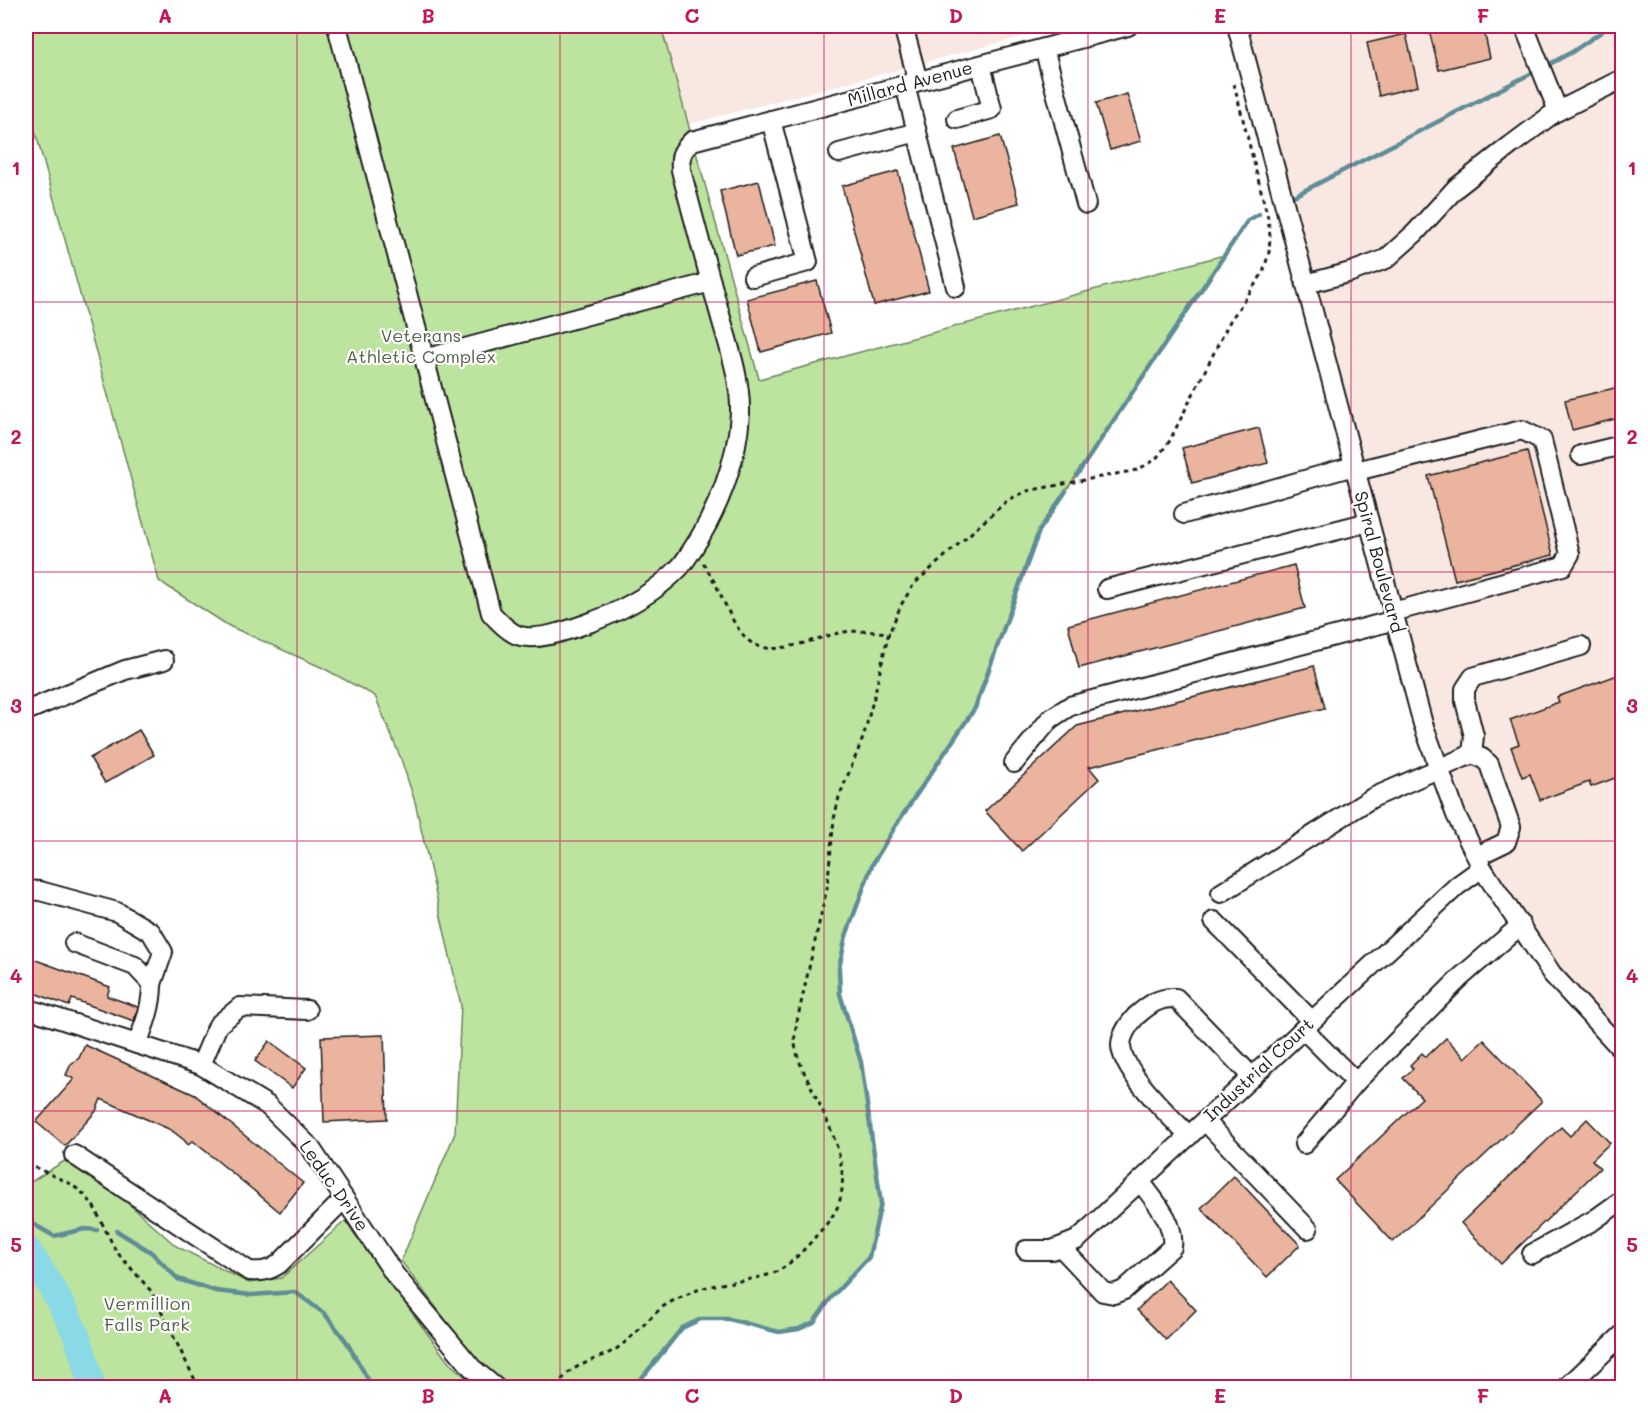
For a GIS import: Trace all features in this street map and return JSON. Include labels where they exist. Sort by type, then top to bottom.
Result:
[{"type":"street","points":[[337,26],[424,359],[491,613],[516,635],[531,638],[561,632],[624,609],[653,590],[680,568],[701,537],[719,499],[734,458],[740,413],[736,373],[711,282],[424,359]]},
{"type":"street","points":[[903,26],[917,132],[956,287]]},
{"type":"street","name":"Millard Avenue","points":[[711,282],[681,170],[682,150],[692,141],[1128,26]]},
{"type":"street","name":"Spiral Boulevard","points":[[1237,26],[1423,724],[1456,815],[1480,862],[1552,974],[1623,1050]]},
{"type":"street","points":[[1524,26],[1558,111]]},
{"type":"street","points":[[1044,48],[1086,204]]},
{"type":"street","points":[[957,119],[992,109],[981,65]]},
{"type":"street","points":[[1306,284],[1351,272],[1386,259],[1456,188],[1558,111],[1623,79]]},
{"type":"street","points":[[753,277],[808,262],[771,120]]},
{"type":"street","points":[[839,153],[917,132]]},
{"type":"street","points":[[1014,763],[1050,719],[1070,706],[1394,616],[1563,566],[1570,554],[1542,440],[1522,430],[1355,468],[1184,514]]},
{"type":"street","points":[[1581,455],[1623,445]]},
{"type":"street","points":[[1107,589],[1369,522]]},
{"type":"street","points":[[1221,893],[1372,798],[1472,754],[1474,736],[1465,702],[1465,689],[1473,677],[1581,646]]},
{"type":"street","points":[[26,711],[125,669],[164,660]]},
{"type":"street","name":"Industrial Court","points":[[1026,1250],[1052,1250],[1077,1240],[1480,862],[1506,842],[1510,826],[1489,764],[1472,754]]},
{"type":"street","points":[[26,890],[40,891],[117,912],[151,932],[163,952],[152,984],[152,1002],[137,1044]]},
{"type":"street","points":[[1214,921],[1356,1082]]},
{"type":"street","points":[[1304,1144],[1356,1082],[1461,977],[1521,926]]},
{"type":"street","points":[[74,943],[135,966],[152,984]]},
{"type":"street","points":[[1189,1136],[1132,1074],[1121,1045],[1127,1024],[1152,1003],[1165,997],[1176,998],[1252,1077]]},
{"type":"street","points":[[201,1065],[218,1025],[240,1006],[307,1011]]},
{"type":"street","name":"Leduc Drive","points":[[26,1008],[201,1065],[267,1105],[310,1147],[396,1275],[472,1368],[496,1388]]},
{"type":"street","points":[[1205,1121],[1308,1229]]},
{"type":"street","points":[[74,1155],[249,1271],[270,1270],[279,1264],[344,1199]]},
{"type":"street","points":[[1061,1247],[1103,1292],[1114,1294],[1124,1290],[1172,1247],[1174,1235],[1170,1222],[1140,1181]]},
{"type":"street","points":[[1532,1254],[1594,1220],[1623,1200]]},
{"type":"street","points":[[1566,1388],[1623,1335]]},
{"type":"path","points":[[557,1388],[561,1379],[578,1366],[617,1348],[640,1330],[664,1306],[715,1284],[752,1279],[778,1272],[805,1249],[829,1221],[839,1203],[843,1176],[838,1150],[828,1122],[800,1063],[795,1043],[797,1021],[827,888],[834,819],[839,797],[862,738],[890,633],[901,605],[914,584],[1008,500],[1027,491],[1137,470],[1155,460],[1169,442],[1230,321],[1263,273],[1269,252],[1268,218],[1232,76]]},
{"type":"path","points":[[693,548],[716,584],[732,620],[748,640],[768,649],[842,633],[863,631],[890,633]]},
{"type":"path","points":[[26,1163],[71,1184],[86,1196],[116,1251],[151,1291],[199,1388]]},
{"type":"shaded area","points":[[660,26],[1064,26],[686,125]]},
{"type":"shaded area","points":[[1237,26],[1622,26],[1622,1050],[1552,974],[1456,815]]},
{"type":"green space","name":"Veterans Athletic Complex","points":[[26,26],[661,26],[759,379],[1224,255],[1039,531],[975,708],[871,865],[846,936],[839,968],[840,994],[861,1062],[881,1203],[869,1257],[831,1298],[814,1322],[799,1329],[779,1332],[729,1319],[701,1319],[682,1328],[632,1387],[506,1387],[475,1359],[401,1261],[455,1133],[461,1005],[415,802],[401,759],[375,696],[323,668],[229,626],[159,581],[26,98]]},
{"type":"green space","name":"Vermillion Falls Park","points":[[74,1155],[176,1246],[249,1283],[281,1278],[345,1221],[449,1363],[478,1387],[26,1388],[26,1185]]},
{"type":"building","points":[[1428,26],[1483,26],[1490,58],[1439,70]]},
{"type":"building","points":[[1406,34],[1418,86],[1379,96],[1367,43]]},
{"type":"building","points":[[1127,94],[1141,141],[1110,150],[1096,103]]},
{"type":"building","points":[[1000,136],[1019,203],[972,216],[954,149]]},
{"type":"building","points":[[898,171],[929,291],[874,305],[842,186]]},
{"type":"building","points":[[759,181],[775,246],[736,255],[720,191]]},
{"type":"building","points":[[817,281],[831,333],[761,352],[747,299]]},
{"type":"building","points":[[1623,386],[1623,417],[1572,430],[1565,400]]},
{"type":"building","points":[[1259,428],[1268,463],[1192,483],[1182,448]]},
{"type":"building","points":[[1527,451],[1553,555],[1455,580],[1428,476]]},
{"type":"building","points":[[1294,565],[1305,608],[1079,668],[1068,625]]},
{"type":"building","points":[[1314,666],[1325,708],[1089,767],[1099,779],[1022,851],[985,811],[1077,726]]},
{"type":"building","points":[[1623,673],[1623,775],[1591,787],[1589,782],[1540,800],[1530,774],[1522,777],[1511,747],[1519,744],[1510,720],[1559,702],[1557,697]]},
{"type":"building","points":[[139,730],[154,755],[105,783],[90,758]]},
{"type":"building","points":[[33,959],[110,987],[107,996],[138,1007],[134,1021],[72,999],[69,1006],[26,990],[26,981]]},
{"type":"building","points":[[384,1035],[387,1119],[324,1122],[321,1037]]},
{"type":"building","points":[[1446,1038],[1465,1058],[1484,1040],[1542,1101],[1393,1242],[1335,1180],[1422,1098],[1403,1078],[1413,1069],[1410,1065],[1422,1053],[1426,1057]]},
{"type":"building","points":[[269,1041],[306,1068],[292,1088],[255,1061]]},
{"type":"building","points":[[85,1045],[195,1095],[303,1183],[280,1212],[193,1141],[188,1145],[171,1130],[101,1099],[96,1111],[65,1146],[36,1122],[74,1079],[66,1075],[71,1064],[79,1058]]},
{"type":"building","points":[[1587,1119],[1610,1143],[1592,1160],[1600,1168],[1501,1264],[1461,1223],[1561,1127],[1570,1136]]},
{"type":"building","points":[[1234,1176],[1300,1245],[1267,1277],[1201,1208]]},
{"type":"building","points":[[1167,1280],[1196,1310],[1166,1340],[1137,1310]]},
{"type":"waterway","points":[[1546,66],[1572,52],[1610,26]]},
{"type":"waterway","points":[[1288,199],[1536,71]]},
{"type":"waterway","points":[[1077,475],[1248,220],[1259,214]]},
{"type":"waterway","points":[[632,1388],[682,1328],[701,1319],[729,1319],[779,1332],[799,1329],[814,1322],[831,1298],[869,1257],[881,1203],[861,1062],[840,994],[839,968],[846,936],[872,865],[896,825],[975,708],[1039,531],[1066,491]]},
{"type":"waterway","points":[[26,1220],[54,1236],[85,1229],[97,1230]]},
{"type":"waterway","points":[[117,1231],[151,1252],[178,1279],[216,1291],[251,1295],[295,1292],[325,1314],[346,1341],[373,1388]]},
{"type":"waterway","points":[[26,1248],[68,1317],[81,1348],[92,1388]]}]
